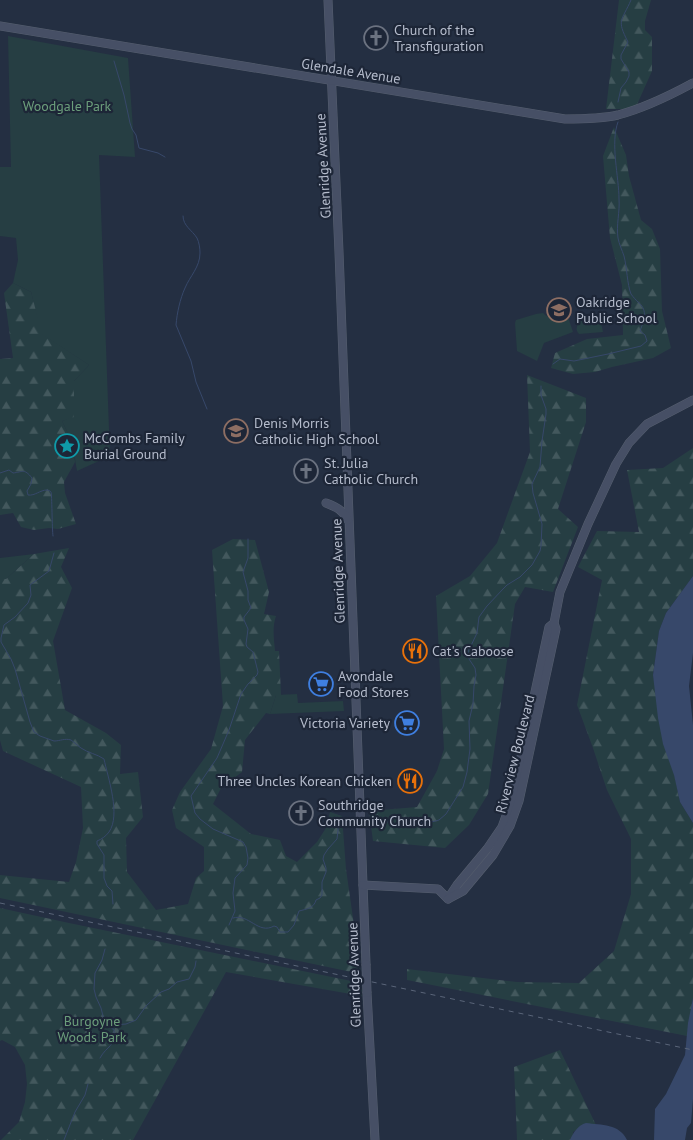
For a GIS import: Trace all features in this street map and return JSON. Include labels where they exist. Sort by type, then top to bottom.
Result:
[{"type":"main road","name":"Glenridge Avenue","points":[[328,0],[367,993],[375,1140]]},
{"type":"main road","name":"Glendale Avenue","points":[[0,26],[565,119],[617,115],[660,100],[693,83]]},
{"type":"main road","name":"Riverview Boulevard","points":[[363,885],[438,889],[448,898],[463,891],[493,855],[510,826],[519,801],[544,668],[549,627],[554,623],[560,592],[588,524],[616,464],[629,443],[647,424],[693,400]]},
{"type":"main road","points":[[326,504],[339,508],[346,515],[349,522]]},
{"type":"green space","points":[[619,0],[651,0],[645,21],[645,30],[652,37],[652,71],[635,109],[606,109]]},
{"type":"green space","name":"Woodgale Park","points":[[8,36],[128,58],[135,157],[99,155],[110,456],[77,471],[72,442],[62,421],[74,416],[74,381],[89,365],[41,334],[31,292],[13,283],[18,260],[16,238],[0,236],[0,167],[11,167]]},
{"type":"green space","points":[[614,127],[626,155],[629,176],[641,220],[652,229],[660,249],[662,311],[671,348],[653,358],[595,372],[573,374],[551,368],[555,353],[587,339],[623,335],[622,285],[610,238],[603,156]]},
{"type":"green space","points":[[13,283],[31,292],[42,334],[89,365],[74,381],[74,417],[62,421],[72,442],[75,462],[64,482],[65,493],[76,524],[58,529],[34,530],[21,527],[13,513],[0,515],[0,359],[13,358],[4,293]]},
{"type":"green space","points":[[543,313],[551,318],[567,314],[573,332],[544,343],[537,361],[517,351],[515,323],[516,320]]},
{"type":"green space","points":[[585,320],[591,325],[601,322],[603,332],[579,334],[577,326],[579,321]]},
{"type":"green space","points":[[527,375],[586,398],[586,422],[558,509],[578,527],[553,592],[525,587],[515,604],[488,794],[469,825],[445,848],[373,841],[369,811],[417,807],[437,771],[444,749],[436,596],[470,576],[497,543],[530,452]]},
{"type":"green space","points":[[693,448],[693,576],[666,613],[659,631],[653,675],[680,802],[693,823],[693,998],[687,1036],[407,980],[407,969],[517,982],[579,983],[614,951],[631,894],[631,839],[607,790],[577,705],[602,580],[578,567],[597,531],[639,532],[627,470],[663,468]]},
{"type":"green space","points":[[233,539],[255,540],[269,592],[264,614],[276,616],[274,638],[275,651],[279,651],[281,695],[276,695],[270,714],[266,713],[245,740],[242,772],[221,788],[213,804],[251,834],[280,840],[286,856],[297,862],[317,842],[326,828],[330,812],[342,816],[346,869],[361,974],[0,898],[0,875],[69,882],[76,862],[83,828],[81,787],[3,751],[0,740],[0,579],[6,579],[34,554],[69,548],[61,567],[72,588],[53,641],[65,710],[106,733],[121,745],[120,774],[138,772],[143,817],[126,838],[127,872],[156,910],[188,904],[196,878],[204,871],[204,847],[176,828],[172,810],[180,792],[211,749],[223,706],[212,550]]},
{"type":"green space","points":[[34,554],[6,579],[0,579],[0,558]]},
{"type":"green space","points":[[297,694],[298,703],[343,701],[344,711],[270,714],[276,695]]},
{"type":"green space","name":"Burgoyne Woods Park","points":[[0,908],[361,983],[362,996],[226,972],[133,1140],[1,1140],[19,1122],[25,1102],[27,1084],[25,1065],[15,1047],[2,1040],[0,1041]]},
{"type":"green space","points":[[560,1050],[596,1125],[584,1125],[573,1132],[573,1140],[517,1140],[514,1067]]},
{"type":"water","points":[[693,576],[693,653],[689,686],[693,725],[693,823],[680,802],[674,775],[663,744],[653,675],[659,631],[666,613]]},
{"type":"water","points":[[693,998],[693,1099],[691,1123],[687,1128],[685,1140],[654,1140],[655,1109],[666,1094],[685,1055]]},
{"type":"water","points":[[586,1123],[615,1128],[627,1140],[570,1140],[576,1130]]},
{"type":"waterway","points":[[618,102],[621,88],[629,76],[629,72],[621,59],[621,55],[628,42],[621,24],[631,0]]},
{"type":"waterway","points":[[114,61],[130,123],[136,135],[139,148],[165,157]]},
{"type":"waterway","points":[[553,364],[560,359],[574,361],[641,346],[647,341],[645,335],[640,331],[644,319],[644,309],[631,294],[624,256],[618,238],[619,190],[615,140],[618,122]]},
{"type":"waterway","points":[[183,216],[186,225],[197,238],[200,258],[182,297],[176,325],[191,361],[196,382],[207,409]]},
{"type":"waterway","points":[[379,820],[397,824],[428,823],[439,820],[446,814],[463,787],[470,749],[469,721],[476,675],[468,652],[477,633],[479,617],[507,585],[520,577],[532,565],[541,546],[542,524],[532,484],[540,467],[546,414],[541,395],[541,386]]},
{"type":"waterway","points":[[0,473],[9,470],[13,473],[23,471],[27,473],[32,478],[27,491],[28,495],[44,490],[51,492],[53,536]]},
{"type":"waterway","points":[[229,925],[235,911],[233,893],[235,878],[247,865],[246,847],[243,842],[213,829],[200,819],[195,813],[191,796],[217,758],[241,694],[258,672],[253,652],[246,644],[248,629],[244,620],[244,617],[251,608],[243,572],[248,558],[248,539]]},
{"type":"waterway","points":[[54,553],[49,571],[30,585],[31,595],[28,603],[15,617],[4,625],[1,642],[15,669],[34,732],[54,741],[71,740],[84,750],[104,759],[114,806],[114,816],[109,832],[97,841],[97,844],[104,855],[104,878],[107,886],[112,891],[113,904]]},
{"type":"waterway","points":[[233,918],[244,918],[263,928],[274,926],[280,932],[288,932],[294,925],[299,911],[312,906],[322,895],[322,882],[326,872],[324,855],[337,839],[340,820],[349,818]]},
{"type":"waterway","points":[[100,1058],[114,1040],[114,1030],[105,1023],[94,989],[95,973],[105,949]]},
{"type":"waterway","points":[[113,1029],[113,1025],[126,1024],[136,1020],[146,1006],[161,992],[169,989],[177,982],[189,979],[196,961]]},
{"type":"waterway","points":[[64,1140],[75,1112],[85,1095],[88,1084]]},
{"type":"railway","points":[[0,903],[693,1050]]},
{"type":"place","name":"Church of the Transfiguration","points":[[376,38]]},
{"type":"place","name":"Oakridge Public School","points":[[559,310]]},
{"type":"place","name":"Denis Morris Catholic High School","points":[[236,431]]},
{"type":"place","name":"McCombs Family Burial Ground","points":[[67,446]]},
{"type":"place","name":"St. Julia Catholic Church","points":[[306,471]]},
{"type":"place","name":"Cat's Caboose","points":[[415,651]]},
{"type":"place","name":"Avondale Food Stores","points":[[321,684]]},
{"type":"place","name":"Victoria Variety","points":[[407,723]]},
{"type":"place","name":"Three Uncles Korean Chicken","points":[[410,781]]},
{"type":"place","name":"Southridge Community Church","points":[[301,813]]}]
